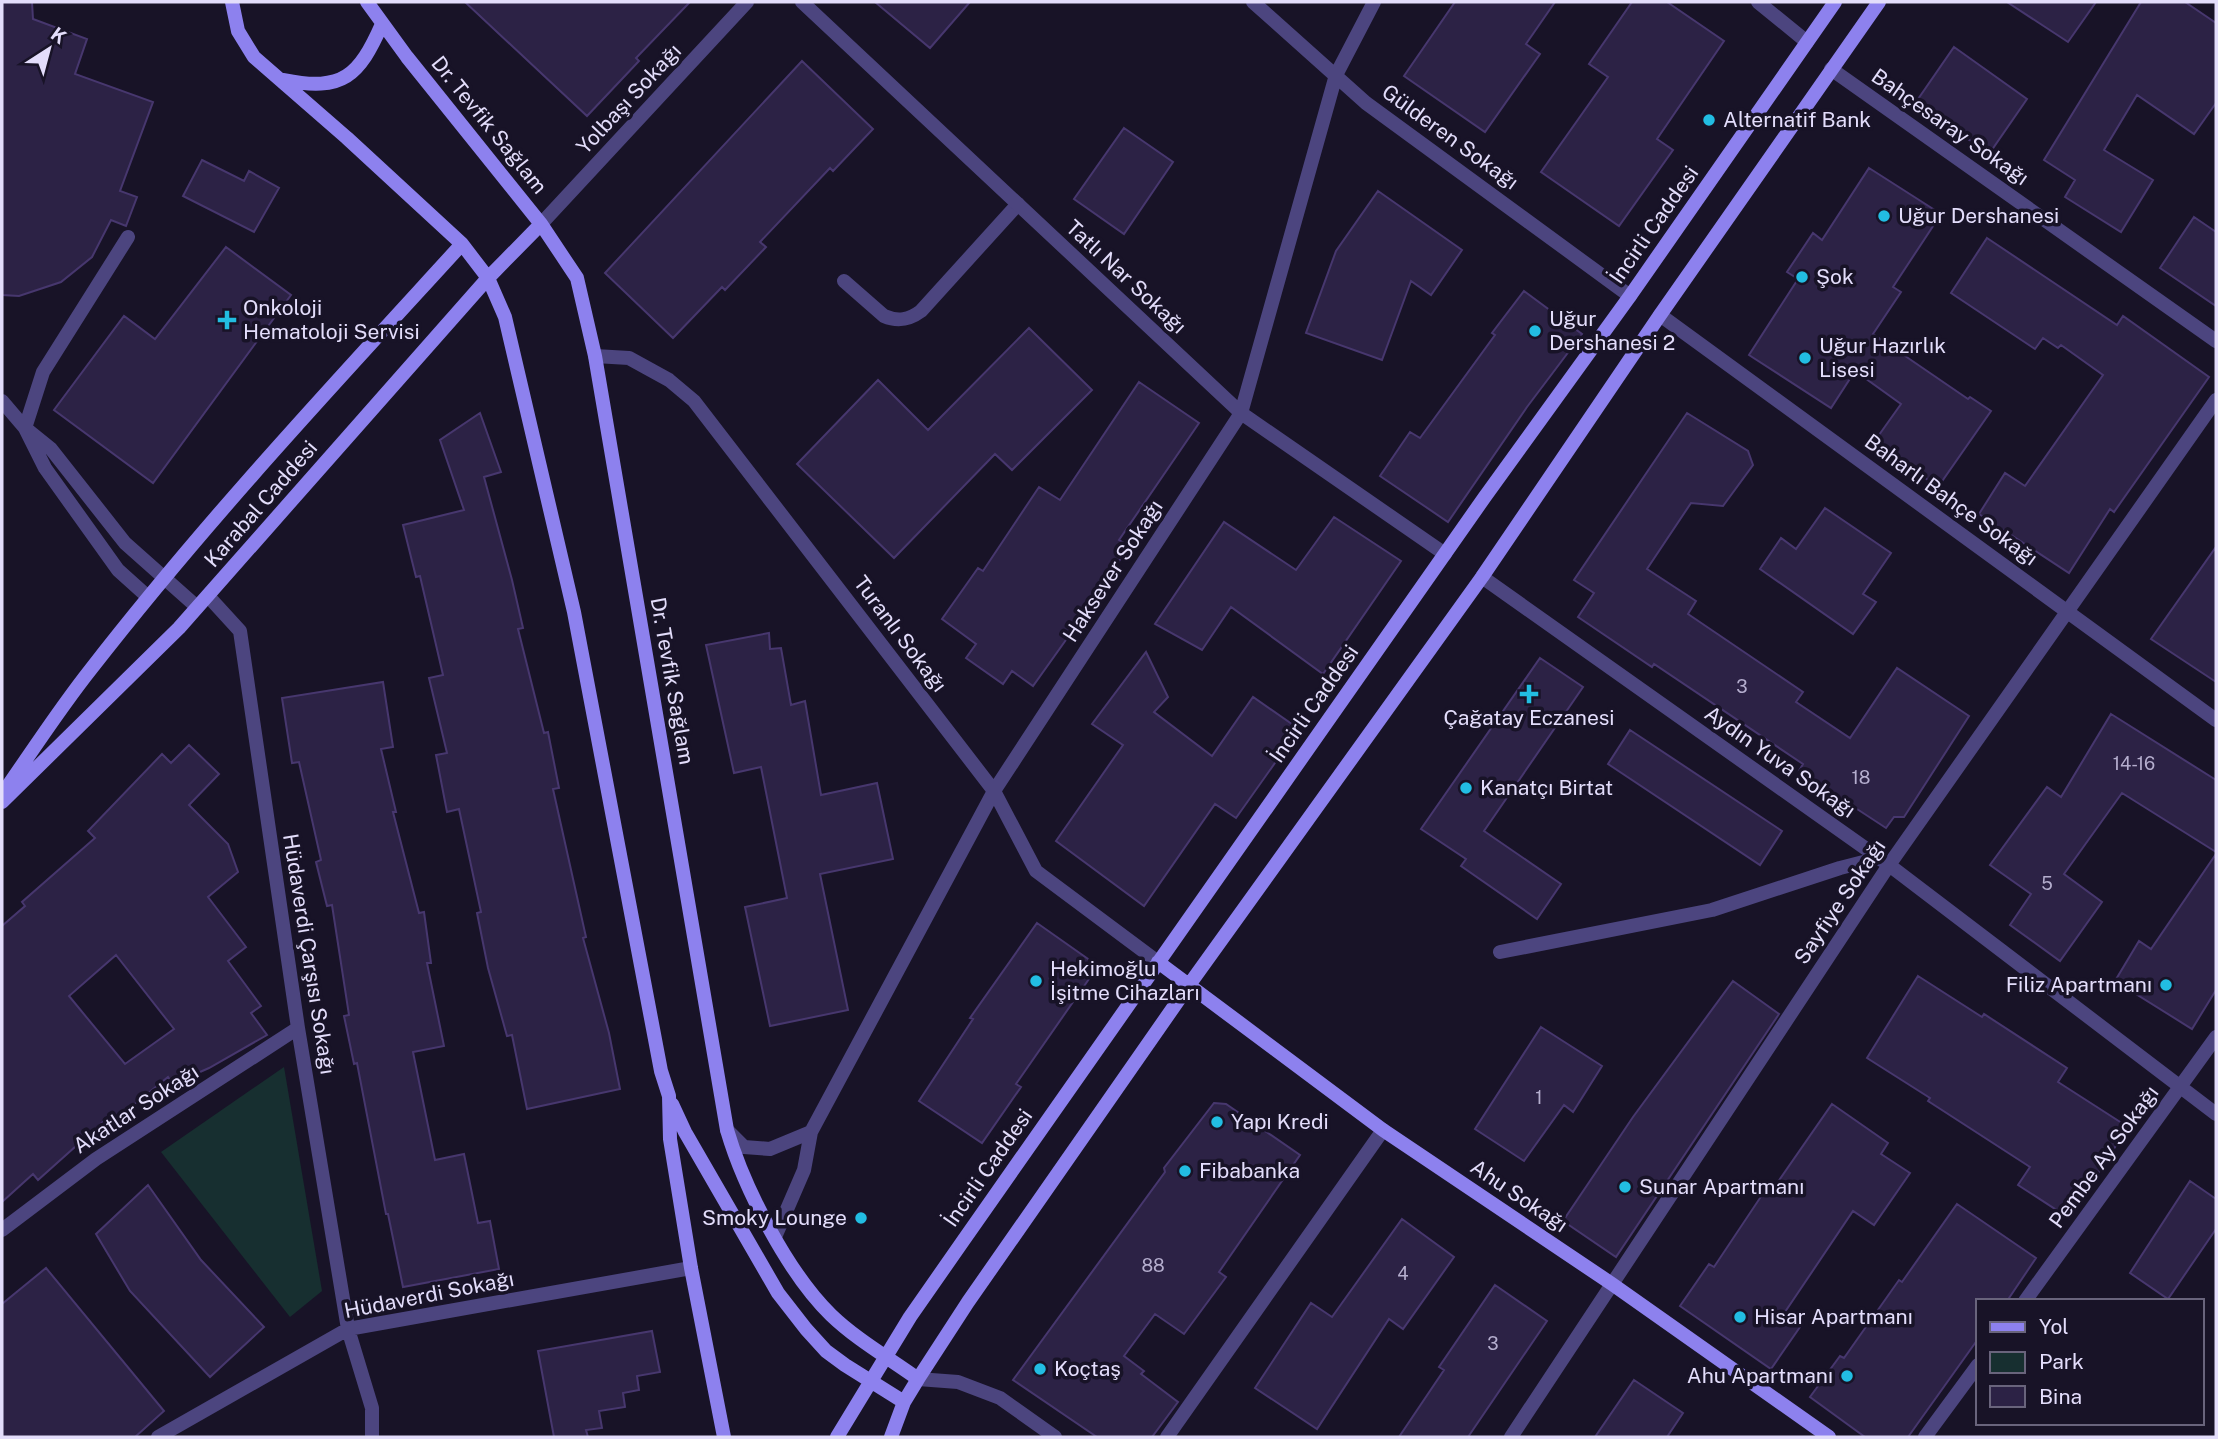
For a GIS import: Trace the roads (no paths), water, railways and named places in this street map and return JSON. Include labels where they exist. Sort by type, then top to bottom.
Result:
[{"type":"main road","points":[[232,2],[238,31],[254,57],[283,80],[461,244],[488,278],[506,317],[570,599],[661,1071],[669,1096],[685,1132],[778,1293],[826,1351],[904,1402]]},
{"type":"main road","name":"Dr. Tevfik Sağlam","points":[[367,2],[541,224],[577,278],[594,356],[727,1130],[734,1155],[775,1237],[829,1313],[918,1379]]},
{"type":"main road","name":"İncirli Caddesi","points":[[837,1437],[886,1356],[955,1252],[1835,2]]},
{"type":"main road","points":[[891,1437],[904,1402],[918,1379],[1189,985],[1482,577],[1660,315],[1879,2]]},
{"type":"main road","points":[[283,80],[320,85],[352,73],[367,56],[382,24]]},
{"type":"main road","name":"Karabal Caddesi","points":[[2,802],[127,680],[208,596],[488,278],[541,224]]},
{"type":"main road","name":"Karabal Caddesi","points":[[2,794],[89,671],[148,597],[300,422],[461,244]]},
{"type":"main road","name":"Ahu Sokağı","points":[[1158,962],[1383,1130],[1612,1284],[1829,1437]]},
{"type":"main road","points":[[669,1096],[670,1139],[691,1268],[724,1437]]},
{"type":"street","name":"Yolbaşı Sokağı","points":[[541,224],[747,2]]},
{"type":"street","name":"Tatlı Nar Sokağı","points":[[802,2],[1241,413],[1445,554]]},
{"type":"street","name":"Gülderen Sokağı","points":[[1253,2],[1366,103],[1630,296]]},
{"type":"street","name":"Haksever Sokağı","points":[[775,1237],[804,1170],[811,1132],[994,791],[1241,413],[1336,75],[1374,2]]},
{"type":"street","points":[[1758,2],[1807,42]]},
{"type":"street","name":"Bahçesaray Sokağı","points":[[1831,69],[2216,341]]},
{"type":"street","points":[[844,281],[884,316],[908,319],[921,311],[1018,204]]},
{"type":"street","points":[[128,237],[43,372],[25,428],[45,468],[111,562],[148,597]]},
{"type":"street","name":"Baharlı Bahçe Sokağı","points":[[1660,315],[2216,720]]},
{"type":"street","name":"Turanlı Sokağı","points":[[594,356],[629,358],[669,380],[694,401],[994,791],[1036,871],[1158,962]]},
{"type":"street","name":"Sayfiye Sokağı","points":[[1511,1437],[1884,861],[2068,612],[2216,400]]},
{"type":"street","points":[[2,401],[25,428],[51,449],[125,543],[197,607]]},
{"type":"street","name":"Aydın Yuva Sokağı","points":[[1482,577],[1884,861],[2216,1114]]},
{"type":"street","name":"Hüdaverdi Çarşısı Sokağı","points":[[208,596],[240,631],[298,1028],[348,1329],[372,1408],[372,1437]]},
{"type":"street","points":[[1500,952],[1712,910],[1840,868],[1884,861]]},
{"type":"street","name":"Akatlar Sokağı","points":[[2,1230],[96,1159],[298,1028]]},
{"type":"street","name":"Pembe Ay Sokağı","points":[[2026,1299],[2216,1037]]},
{"type":"street","points":[[727,1130],[744,1147],[770,1149],[811,1132]]},
{"type":"street","points":[[1167,1437],[1383,1130]]},
{"type":"street","name":"Hüdaverdi Sokağı","points":[[158,1437],[348,1329],[691,1268]]},
{"type":"street","points":[[1926,1437],[1976,1368]]},
{"type":"street","points":[[918,1379],[957,1382],[1000,1398],[1055,1437]]},
{"type":"place","name":"Alternatif Bank","points":[[1709,120]]},
{"type":"place","name":"Uğur Dershanesi","points":[[1884,216]]},
{"type":"place","name":"Şok","points":[[1802,277]]},
{"type":"place","name":"Onkoloji Hematoloji Servisi","points":[[227,320]]},
{"type":"place","name":"Uğur Dershanesi 2","points":[[1535,331]]},
{"type":"place","name":"Uğur Hazırlık Lisesi","points":[[1805,358]]},
{"type":"place","name":"Çağatay Eczanesi","points":[[1529,694]]},
{"type":"place","name":"Kanatçı Birtat","points":[[1466,788]]},
{"type":"place","name":"Hekimoğlu İşitme Cihazları","points":[[1036,981]]},
{"type":"place","name":"Filiz Apartmanı","points":[[2166,985]]},
{"type":"place","name":"Yapı Kredi","points":[[1217,1122]]},
{"type":"place","name":"Fibabanka","points":[[1185,1171]]},
{"type":"place","name":"Sunar Apartmanı","points":[[1625,1187]]},
{"type":"place","name":"Smoky Lounge","points":[[861,1218]]},
{"type":"place","name":"Hisar Apartmanı","points":[[1740,1317]]},
{"type":"place","name":"Koçtaş","points":[[1040,1369]]},
{"type":"place","name":"Ahu Apartmanı","points":[[1847,1376]]}]
